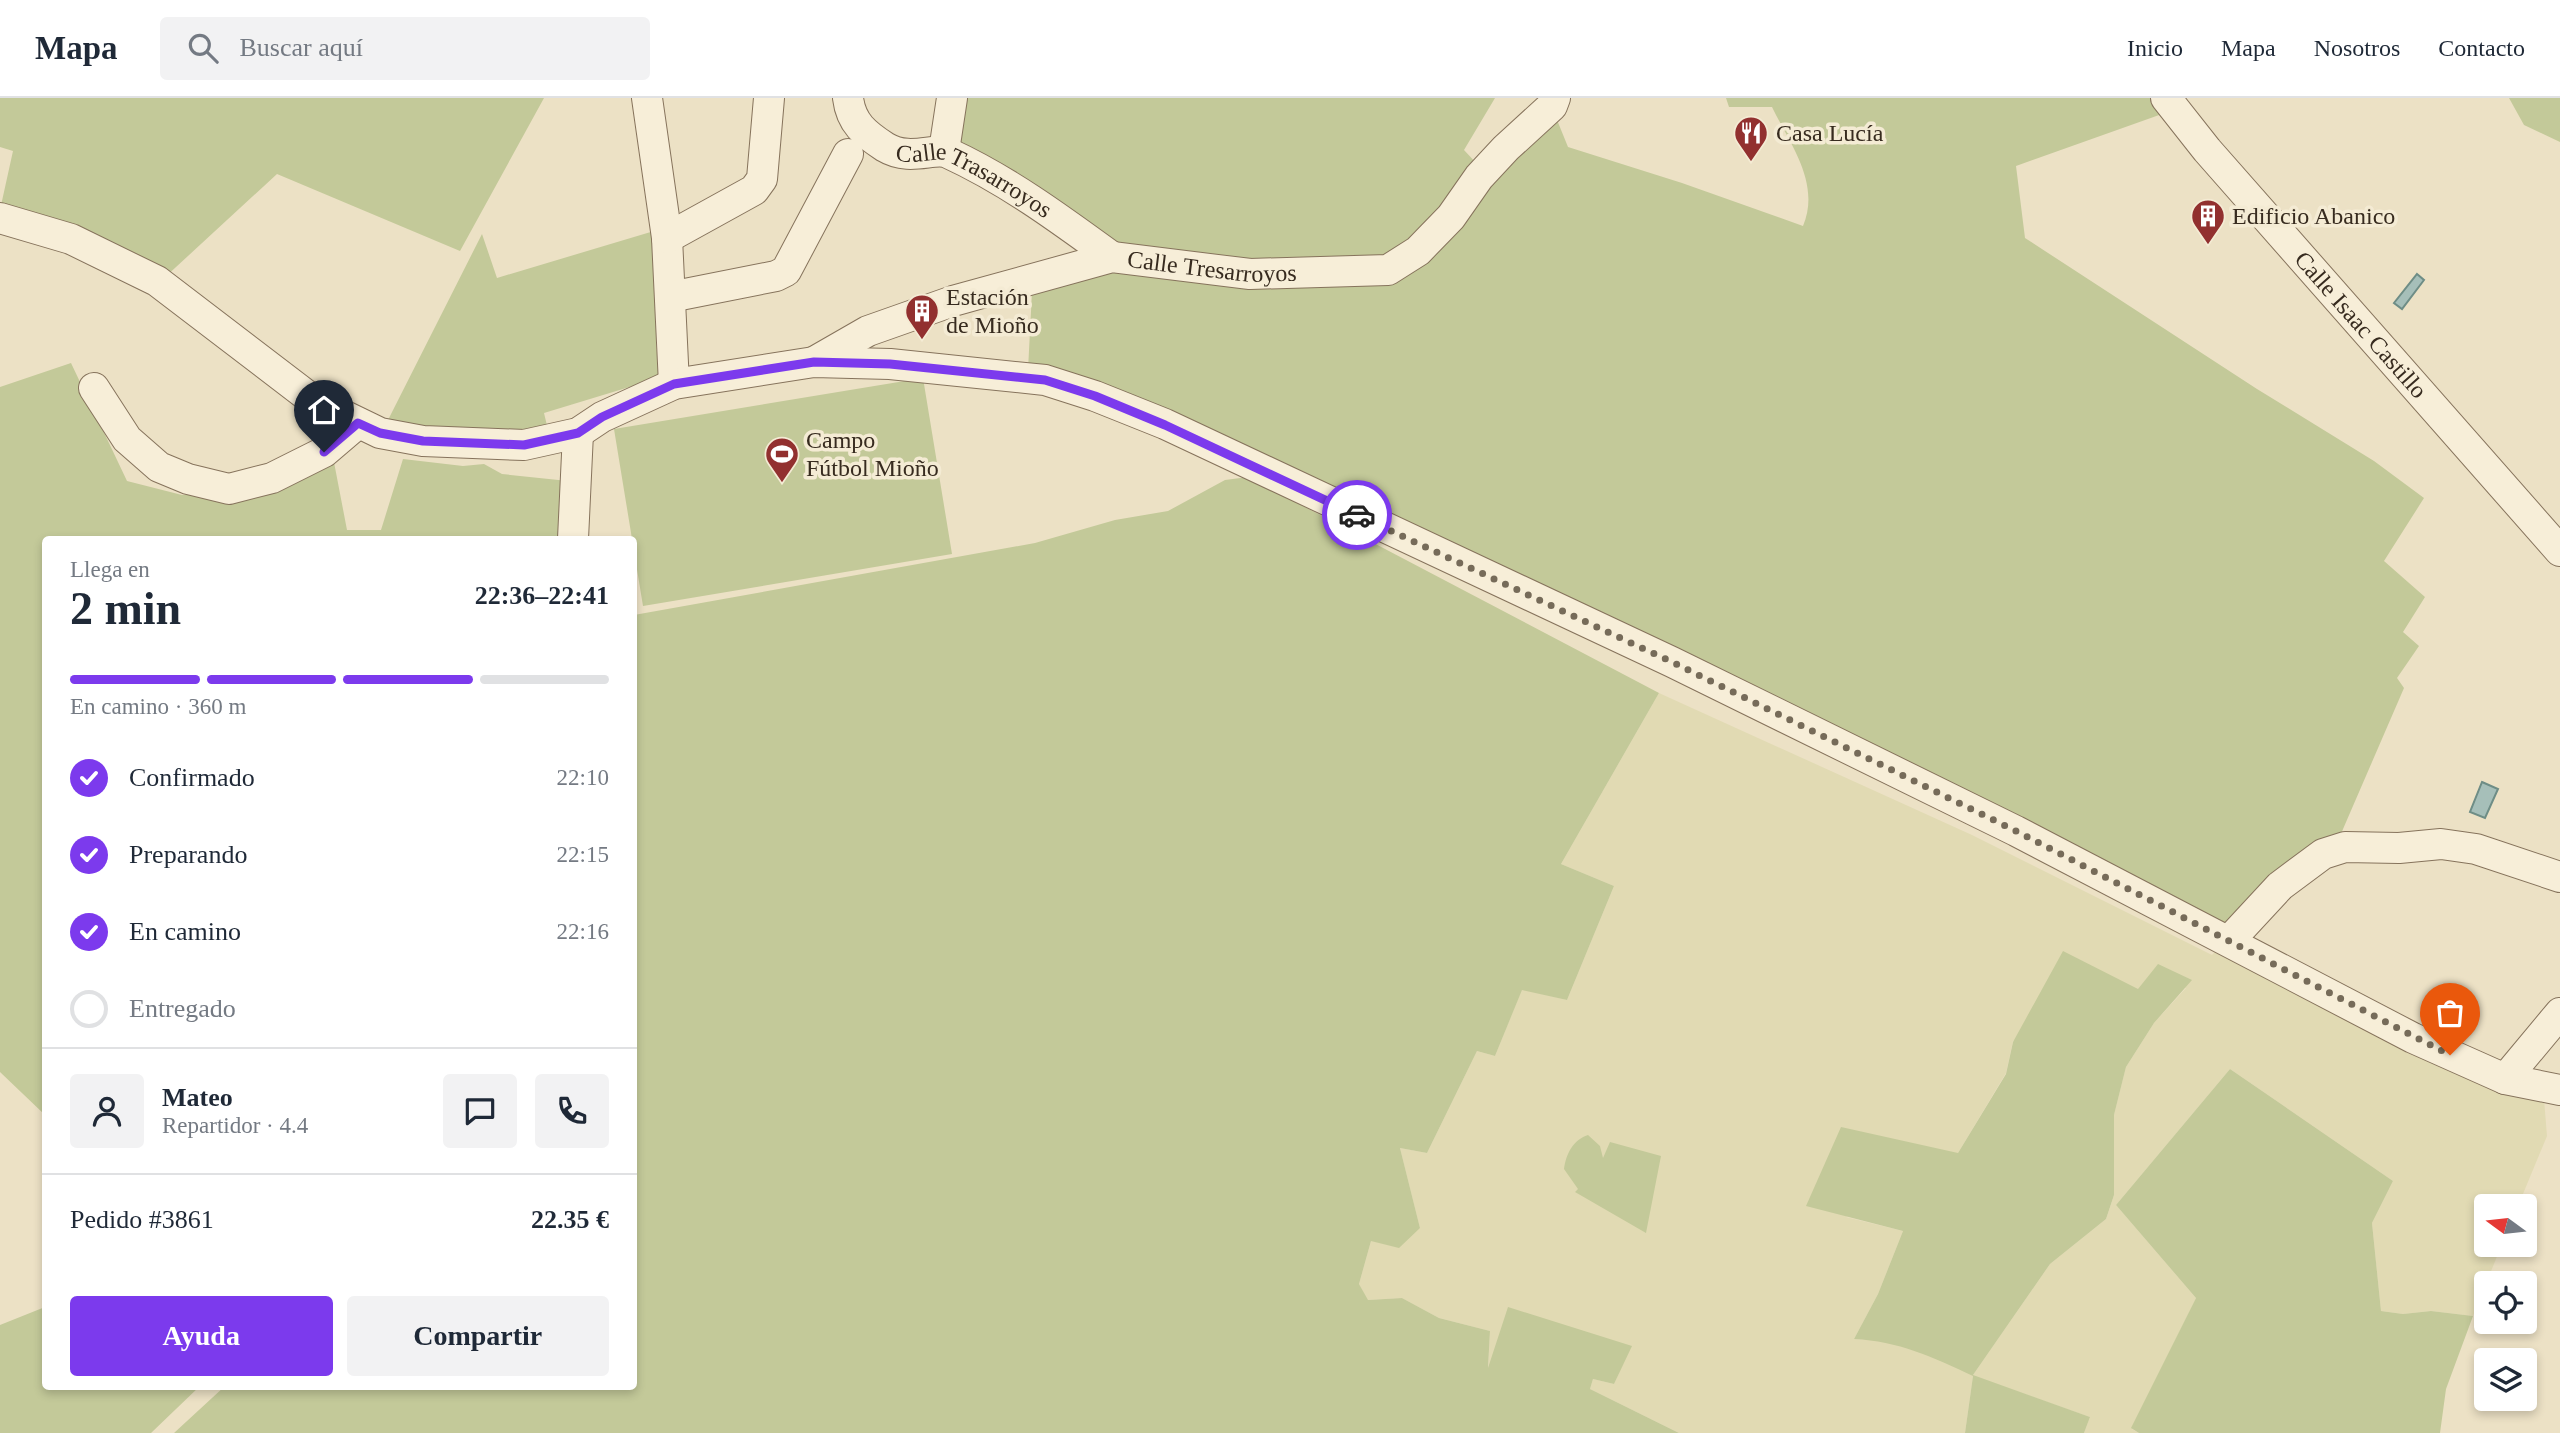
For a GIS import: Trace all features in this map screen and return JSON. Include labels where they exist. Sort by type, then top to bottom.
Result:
[{"type":"street","points":[[647,98],[667,238],[674,384]]},
{"type":"street","points":[[667,238],[754,190],[762,179],[769,98]]},
{"type":"street","name":"Calle Trasarroyos","points":[[848,98],[857,127],[888,149],[916,156],[944,151],[1034,201],[1112,257]]},
{"type":"street","points":[[944,151],[952,98]]},
{"type":"street","name":"Calle Tresarroyos","points":[[814,362],[868,331],[953,301],[1112,257],[1250,274],[1388,270],[1418,251],[1451,217],[1479,177],[1552,106],[1555,98]]},
{"type":"street","name":"Calle Isaac Castillo","points":[[2166,98],[2207,150],[2560,551]]},
{"type":"street","points":[[670,297],[776,276],[786,271],[848,154]]},
{"type":"street","points":[[0,218],[71,239],[157,281],[314,401],[380,433],[423,441],[524,445],[578,433],[602,417],[674,384],[814,362],[890,364],[1045,380],[1107,400],[1672,662],[2016,831],[2413,1038],[2505,1079],[2560,1090]]},
{"type":"street","points":[[94,388],[127,439],[159,467],[188,480],[229,489],[272,478],[324,452],[358,423]]},
{"type":"street","points":[[573,536],[578,433]]},
{"type":"street","points":[[2229,941],[2280,886],[2323,854],[2345,847],[2399,848],[2441,844],[2476,849],[2560,877]]},
{"type":"street","points":[[2505,1079],[2560,1013]]},
{"type":"shaded area","points":[[1659,693],[1972,835],[2212,955],[2220,946],[2544,1099],[2547,1136],[2523,1194],[2474,1194],[2474,1257],[2497,1257],[2491,1271],[2474,1271],[2473,1316],[2431,1311],[2403,1314],[2381,1311],[2372,1223],[2393,1181],[2230,1069],[2116,1205],[2196,1298],[2132,1429],[2139,1433],[2084,1433],[2090,1417],[1973,1376],[1965,1433],[1679,1433],[1590,1389],[1593,1379],[1614,1384],[1631,1346],[1488,1372],[1490,1331],[1439,1318],[1402,1298],[1367,1300],[1359,1284],[1371,1241],[1420,1228],[1400,1148],[1427,1153],[1477,1051],[1495,1056],[1522,989],[1567,1000],[1614,886],[1561,864]],"holes":[[[2186,988],[2154,1023],[2126,1067],[2114,1115],[2114,1195],[2106,1219],[2050,1264],[1973,1375],[1925,1353],[1885,1340],[1854,1339],[1878,1294],[1903,1231],[1846,1217],[1958,1153],[2006,1073],[2013,1041],[2138,989]]]},
{"type":"green space","points":[[0,98],[544,98],[460,251],[277,174],[163,279],[0,210],[13,151],[0,147]]},
{"type":"green space","points":[[962,98],[1495,98],[1464,150],[1478,165],[1402,254],[1348,268],[1122,249],[957,144]]},
{"type":"green space","points":[[1726,98],[2153,98],[2162,114],[2016,166],[2025,238],[2257,389],[2374,461],[2424,498],[2384,561],[2425,597],[2403,632],[2419,646],[2397,678],[2404,688],[2340,836],[2231,931],[1028,370],[1032,292],[1117,267],[1380,277],[1555,115],[1568,147],[1682,183],[1803,226],[1808,210],[1806,179],[1772,107],[1729,107]]},
{"type":"green space","points":[[2509,98],[2560,98],[2560,142],[2524,125]]},
{"type":"green space","points":[[654,231],[661,310],[656,342],[659,378],[544,413],[549,434],[452,432],[387,422],[482,234],[497,278]]},
{"type":"green space","points":[[71,363],[127,481],[182,495],[254,491],[333,457],[347,530],[381,530],[403,459],[463,466],[484,464],[502,474],[568,481],[561,536],[42,536],[42,1112],[0,1072],[0,387]]},
{"type":"green space","name":"Campo Fútbol Mioño","points":[[923,378],[952,554],[643,606],[637,569],[637,536],[632,536],[614,429]]},
{"type":"green space","points":[[1248,477],[1659,693],[1561,864],[1614,886],[1567,1000],[1522,990],[1495,1056],[1477,1051],[1427,1153],[1400,1148],[1420,1228],[1399,1248],[1371,1241],[1359,1284],[1368,1300],[1402,1298],[1439,1318],[1490,1331],[1488,1368],[1508,1307],[1632,1346],[1614,1384],[1593,1379],[1590,1389],[1679,1433],[174,1433],[221,1390],[637,1390],[637,614],[1035,543],[1115,520],[1168,511],[1225,480]]},
{"type":"green space","points":[[2063,951],[2138,989],[2158,964],[2192,980],[2154,1023],[2126,1067],[2114,1115],[2114,1195],[2106,1219],[2050,1264],[1973,1375],[2090,1417],[2084,1433],[1965,1433],[1973,1376],[1929,1356],[1886,1343],[1854,1339],[1878,1294],[1903,1231],[1806,1206],[1841,1127],[1958,1153],[2006,1074],[2013,1042]]},
{"type":"green space","points":[[2230,1069],[2393,1181],[2372,1223],[2381,1311],[2403,1314],[2431,1311],[2473,1316],[2446,1389],[2440,1433],[2139,1433],[2131,1428],[2196,1298],[2116,1205]]},
{"type":"green space","points":[[1588,1135],[1600,1146],[1603,1158],[1610,1142],[1661,1156],[1646,1233],[1575,1192],[1578,1189],[1564,1169],[1565,1163],[1574,1144]]},
{"type":"green space","points":[[42,1308],[42,1390],[196,1390],[151,1433],[0,1433],[0,1325]]},
{"type":"water","points":[[2417,274],[2424,280],[2402,309],[2394,303]]},
{"type":"water","points":[[2482,782],[2498,789],[2485,818],[2470,812]]},
{"type":"way so far","points":[[1357,515],[1672,662],[2016,831],[2450,1055]]},
{"type":"place","name":"Casa Lucía","points":[[1751,163]]},
{"type":"place","name":"Edificio Abanico","points":[[2208,246]]},
{"type":"place","name":"Estación de Mioño","points":[[922,341]]},
{"type":"place","name":"Campo Fútbol Mioño","points":[[782,484]]},
{"type":"route","points":[[324,452],[358,423],[380,433],[423,441],[524,445],[578,433],[602,417],[674,384],[814,362],[890,364],[1045,380],[1095,396],[1165,425],[1357,515]]}]
